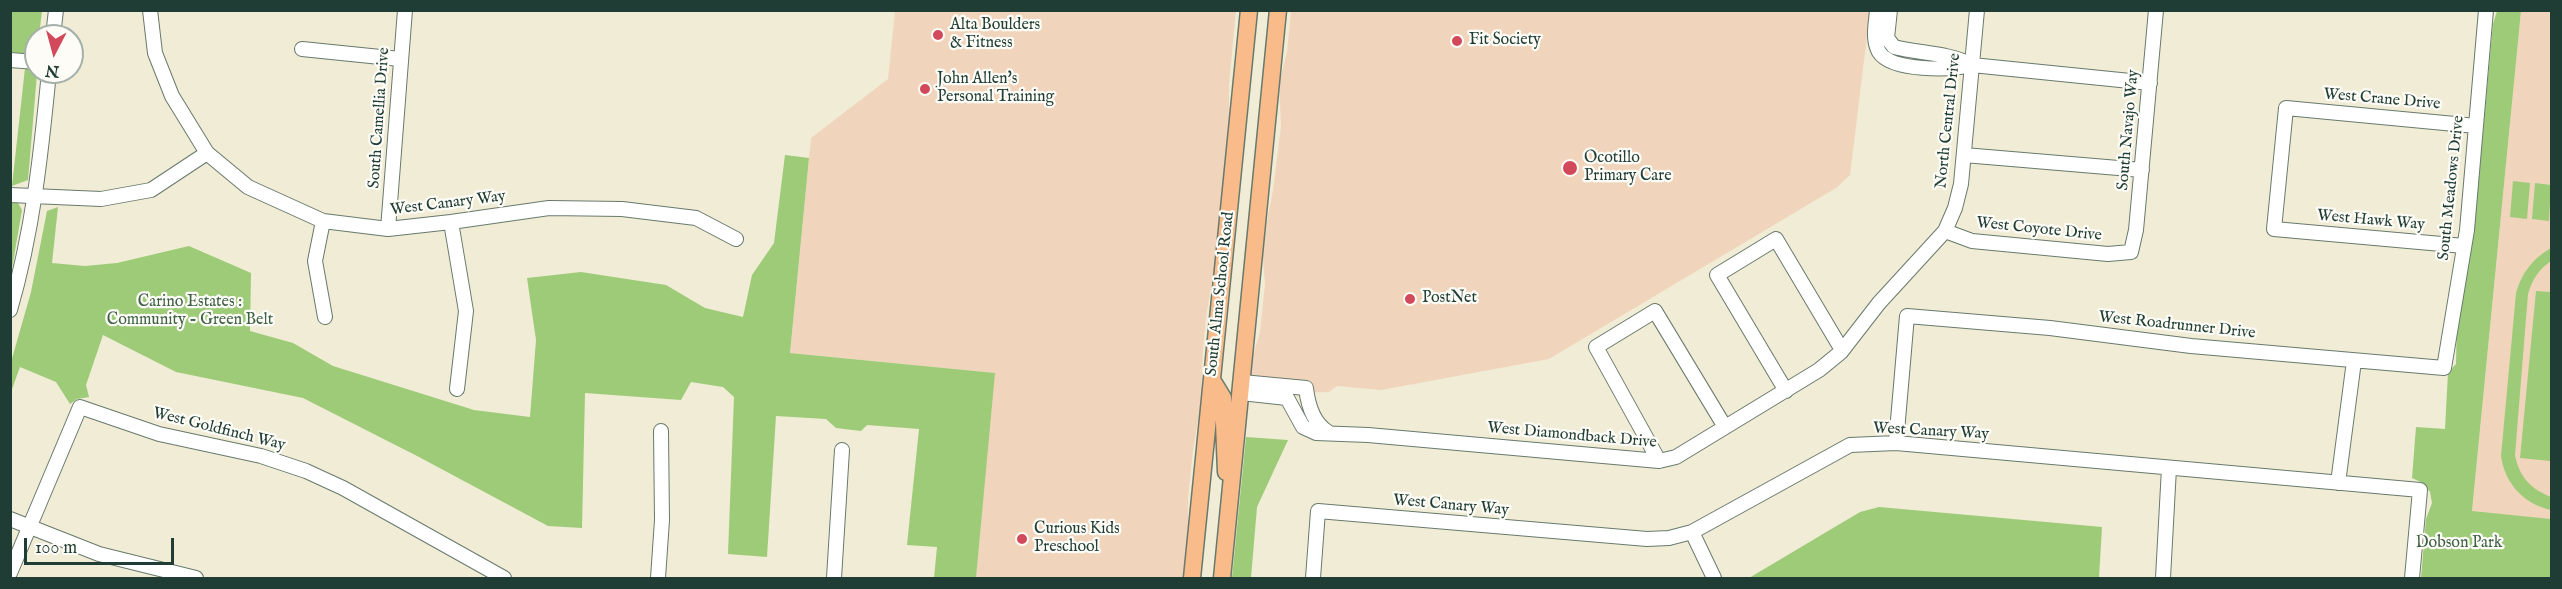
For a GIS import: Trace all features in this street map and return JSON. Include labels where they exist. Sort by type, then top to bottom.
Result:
[{"type":"main road","name":"South Alma School Road","points":[[1192,579],[1249,10]]},
{"type":"main road","name":"South Alma School Road","points":[[1222,579],[1278,10]]},
{"type":"main road","points":[[1212,380],[1223,398],[1224,461],[1231,499]]},
{"type":"street","name":"West Canary Way","points":[[150,10],[155,53],[172,96],[207,153],[248,187],[322,221],[388,229],[549,208],[622,209],[696,218],[736,239]]},
{"type":"street","name":"South Camellia Drive","points":[[388,229],[405,10]]},
{"type":"street","points":[[1877,10],[1875,39],[1879,51],[1886,60],[1896,64],[1954,69],[1972,65],[2150,83]]},
{"type":"street","points":[[1890,10],[1887,38],[1894,47],[1911,52],[1953,56],[1972,65]]},
{"type":"street","name":"North Central Drive","points":[[1895,285],[1946,231],[1959,195],[1977,10]]},
{"type":"street","name":"South Navajo Way","points":[[2131,252],[2136,230],[2156,10]]},
{"type":"street","name":"South Meadows Drive","points":[[2444,368],[2464,246],[2486,10]]},
{"type":"street","points":[[302,49],[400,59]]},
{"type":"street","points":[[10,310],[22,269],[36,196],[49,84]]},
{"type":"street","name":"West Crane Drive","points":[[2274,229],[2286,108],[2476,126]]},
{"type":"street","points":[[10,195],[101,199],[151,190],[207,153]]},
{"type":"street","points":[[1964,155],[2142,170]]},
{"type":"street","points":[[322,221],[315,261],[325,317]]},
{"type":"street","points":[[451,222],[466,311],[457,389]]},
{"type":"street","name":"West Hawk Way","points":[[2274,229],[2464,246]]},
{"type":"street","name":"West Coyote Drive","points":[[1946,231],[1972,241],[2108,255],[2131,252]]},
{"type":"street","points":[[1786,391],[1717,275],[1776,239],[1842,350]]},
{"type":"street","name":"West Diamondback Drive","points":[[1241,388],[1287,398],[1303,427],[1316,433],[1328,432],[1659,460],[1676,457],[1819,370],[1842,350],[1895,285]]},
{"type":"street","points":[[1659,460],[1596,347],[1655,311],[1725,427]]},
{"type":"street","name":"West Roadrunner Drive","points":[[1896,443],[1908,316],[2050,328],[2191,346],[2444,368]]},
{"type":"street","points":[[2338,483],[2354,361]]},
{"type":"street","points":[[1241,388],[1306,388],[1309,410],[1322,428],[1328,432]]},
{"type":"street","name":"West Goldfinch Way","points":[[29,526],[80,406],[159,434],[261,456],[306,471],[343,488],[504,579]]},
{"type":"street","points":[[658,579],[662,520],[661,431]]},
{"type":"street","name":"West Canary Way","points":[[1313,579],[1318,511],[1647,539],[1669,538],[1692,532],[1850,445],[1896,443],[2420,490],[2412,579]]},
{"type":"street","points":[[834,579],[842,450]]},
{"type":"street","points":[[2163,579],[2169,468]]},
{"type":"street","points":[[10,519],[151,574],[195,579]]},
{"type":"street","points":[[10,573],[29,526]]},
{"type":"street","points":[[1692,532],[1713,579]]},
{"type":"shaded area","points":[[895,11],[1236,11],[1229,84],[1229,127],[1218,246],[1206,317],[1202,363],[1203,393],[1193,450],[1188,498],[1185,578],[976,578],[994,373],[790,353],[811,138],[888,79]]},
{"type":"shaded area","points":[[1291,11],[1874,11],[1870,12],[1850,175],[1836,188],[1549,359],[1381,390],[1337,386],[1329,392],[1288,393],[1249,390],[1251,362],[1260,332],[1265,284],[1262,248],[1273,190],[1281,127],[1279,83],[1287,52]]},
{"type":"shaded area","points":[[2521,11],[2551,11],[2551,519],[2472,512]]},
{"type":"green space","points":[[12,11],[42,11],[40,24],[24,24],[24,54],[11,52]]},
{"type":"green space","name":"Dobson Park","points":[[2497,11],[2521,11],[2472,511],[2551,519],[2551,578],[2421,578],[2426,519],[2432,503],[2430,492],[2423,483],[2412,478],[2416,427],[2445,429],[2448,373],[2456,364],[2457,315],[2474,231],[2493,24]]},
{"type":"green space","points":[[24,77],[24,84],[36,84],[28,180],[12,186]]},
{"type":"green space","name":"Carino Estates : Community - Green Belt","points":[[785,155],[809,158],[790,353],[995,373],[976,578],[934,578],[937,547],[907,545],[919,429],[867,425],[861,431],[836,428],[826,419],[776,416],[767,557],[728,554],[734,397],[723,387],[691,382],[681,400],[585,393],[582,528],[548,526],[303,398],[176,372],[103,335],[86,385],[89,397],[77,399],[70,404],[56,382],[20,367],[11,392],[11,362],[31,292],[47,211],[58,207],[52,263],[85,266],[117,263],[189,246],[251,273],[250,331],[293,343],[333,366],[474,410],[530,417],[536,340],[527,278],[581,272],[666,285],[705,308],[743,317],[752,275],[774,243]]},
{"type":"green space","points":[[2513,181],[2530,183],[2527,219],[2510,217]]},
{"type":"green space","points":[[2535,183],[2551,185],[2549,221],[2532,219]]},
{"type":"green space","points":[[11,200],[17,201],[22,210],[11,274]]},
{"type":"green space","points":[[2551,248],[2551,261],[2537,275],[2528,294],[2515,455],[2527,481],[2551,497],[2551,510],[2532,503],[2517,491],[2511,484],[2501,456],[2516,293],[2529,267]]},
{"type":"green space","points":[[2536,291],[2551,292],[2551,461],[2520,458]]},
{"type":"green space","points":[[1246,437],[1288,440],[1257,507],[1251,578],[1232,578]]},
{"type":"green space","points":[[1879,507],[2102,527],[2099,578],[1749,578],[1860,512]]},
{"type":"place","name":"Alta Boulders & Fitness","points":[[938,35]]},
{"type":"place","name":"Fit Society","points":[[1457,41]]},
{"type":"place","name":"John Allen's Personal Training","points":[[925,89]]},
{"type":"place","name":"Ocotillo Primary Care","points":[[1570,168]]},
{"type":"place","name":"PostNet","points":[[1410,299]]},
{"type":"place","name":"Curious Kids Preschool","points":[[1022,539]]}]
